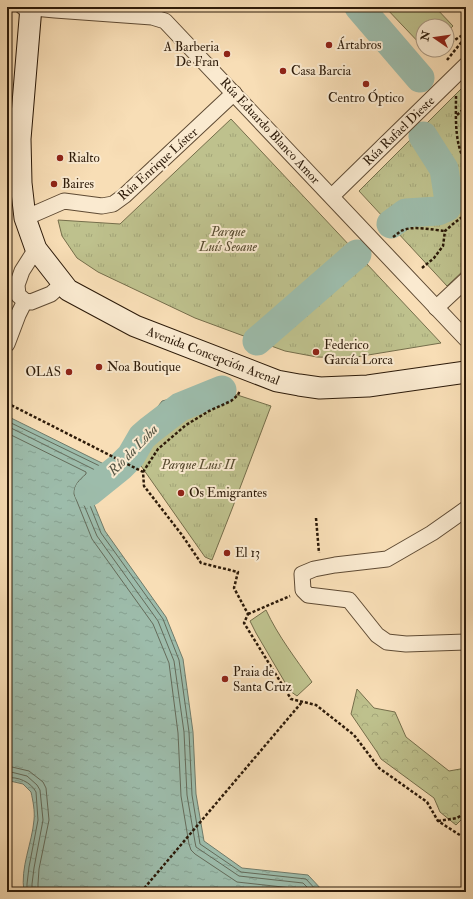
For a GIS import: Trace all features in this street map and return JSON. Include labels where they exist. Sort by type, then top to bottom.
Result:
[{"type":"main road","name":"Avenida Concepción Arenal","points":[[28,7],[13,141],[21,183],[25,218],[36,250],[68,290],[135,326],[277,381],[299,386],[320,388],[360,386],[466,372]]},
{"type":"street","name":"Rúa Eduardo Blanco Amor","points":[[28,7],[152,17],[167,14],[234,93],[466,339]]},
{"type":"street","name":"Rúa Rafael Dieste","points":[[332,196],[466,65]]},
{"type":"street","name":"Rúa Enrique Líster","points":[[25,218],[64,201],[102,206],[113,204],[124,196],[234,93]]},
{"type":"street","points":[[36,250],[22,271],[17,284],[18,295],[25,301],[31,302],[51,294],[62,284]]},
{"type":"street","points":[[436,308],[466,280]]},
{"type":"street","points":[[7,344],[25,301]]},
{"type":"street","points":[[466,509],[432,533],[387,559],[314,569],[302,574],[303,590],[308,595],[349,600],[377,635],[387,642],[406,644],[466,642]]},
{"type":"path","points":[[455,40],[461,36],[464,39],[455,50]]},
{"type":"path","points":[[443,65],[449,58]]},
{"type":"path","points":[[456,89],[457,129],[460,151],[466,163]]},
{"type":"path","points":[[456,115],[466,107]]},
{"type":"path","points":[[422,268],[434,258],[443,246],[445,231],[466,214]]},
{"type":"path","points":[[393,237],[402,231],[409,229],[445,231]]},
{"type":"path","points":[[240,390],[238,395],[231,401],[209,411],[186,426],[158,449],[143,472],[144,486],[182,535],[201,563],[238,572],[234,588],[248,614]]},
{"type":"path","points":[[7,404],[143,472]]},
{"type":"path","points":[[316,518],[320,568]]},
{"type":"path","points":[[303,590],[248,614],[244,623],[291,699],[316,705],[354,735],[379,768],[428,802],[438,821],[466,839]]},
{"type":"path","points":[[141,892],[302,702]]},
{"type":"path","points":[[466,781],[463,791],[466,801]]},
{"type":"path","points":[[438,821],[457,818],[466,811]]},
{"type":"green space","points":[[385,7],[435,7],[445,18],[415,18],[415,39]]},
{"type":"green space","points":[[466,84],[466,268],[447,286],[359,191]]},
{"type":"green space","name":"Parque Luís Seoane","points":[[231,119],[441,343],[350,358],[317,357],[285,351],[195,318],[98,272],[77,258],[62,236],[58,220],[120,224]]},
{"type":"green space","name":"Parque Luis II","points":[[222,390],[271,406],[212,560],[205,557],[139,463],[145,442],[215,397]]},
{"type":"green space","points":[[266,610],[282,638],[312,682],[297,696],[290,691],[250,621]]},
{"type":"green space","points":[[357,689],[374,708],[395,712],[406,737],[449,771],[466,768],[466,815],[456,825],[440,812],[434,798],[381,759],[351,714]]},
{"type":"water","points":[[211,387],[222,390],[215,397],[145,442],[139,432],[162,401]]},
{"type":"water","points":[[7,416],[114,469],[89,492],[105,531],[166,617],[183,659],[193,732],[196,794],[204,841],[242,868],[308,875],[324,892],[24,892],[23,883],[25,865],[34,820],[33,802],[31,792],[23,784],[10,781],[7,783]]},
{"type":"waterway","name":"Río da Loba","points":[[359,7],[420,78]]},
{"type":"waterway","name":"Río da Loba","points":[[391,224],[406,213],[438,211],[447,207],[449,201],[444,169],[423,136]]},
{"type":"waterway","name":"Río da Loba","points":[[257,341],[357,254]]},
{"type":"waterway","name":"Río da Loba","points":[[89,492],[131,456],[142,437],[150,430],[180,407],[222,390]]},
{"type":"place","name":"Ártabros","points":[[329,45]]},
{"type":"place","name":"A Barberia De Fran","points":[[227,54]]},
{"type":"place","name":"Casa Barcia","points":[[283,71]]},
{"type":"place","name":"Centro Óptico","points":[[366,84]]},
{"type":"place","name":"Rialto","points":[[60,158]]},
{"type":"place","name":"Baires","points":[[54,184]]},
{"type":"place","name":"Federico García Lorca","points":[[316,352]]},
{"type":"place","name":"Noa Boutique","points":[[99,367]]},
{"type":"place","name":"OLAS","points":[[69,372]]},
{"type":"place","name":"Os Emigrantes","points":[[181,493]]},
{"type":"place","name":"El 13","points":[[227,553]]},
{"type":"place","name":"Praia de Santa Cruz","points":[[225,679]]}]
